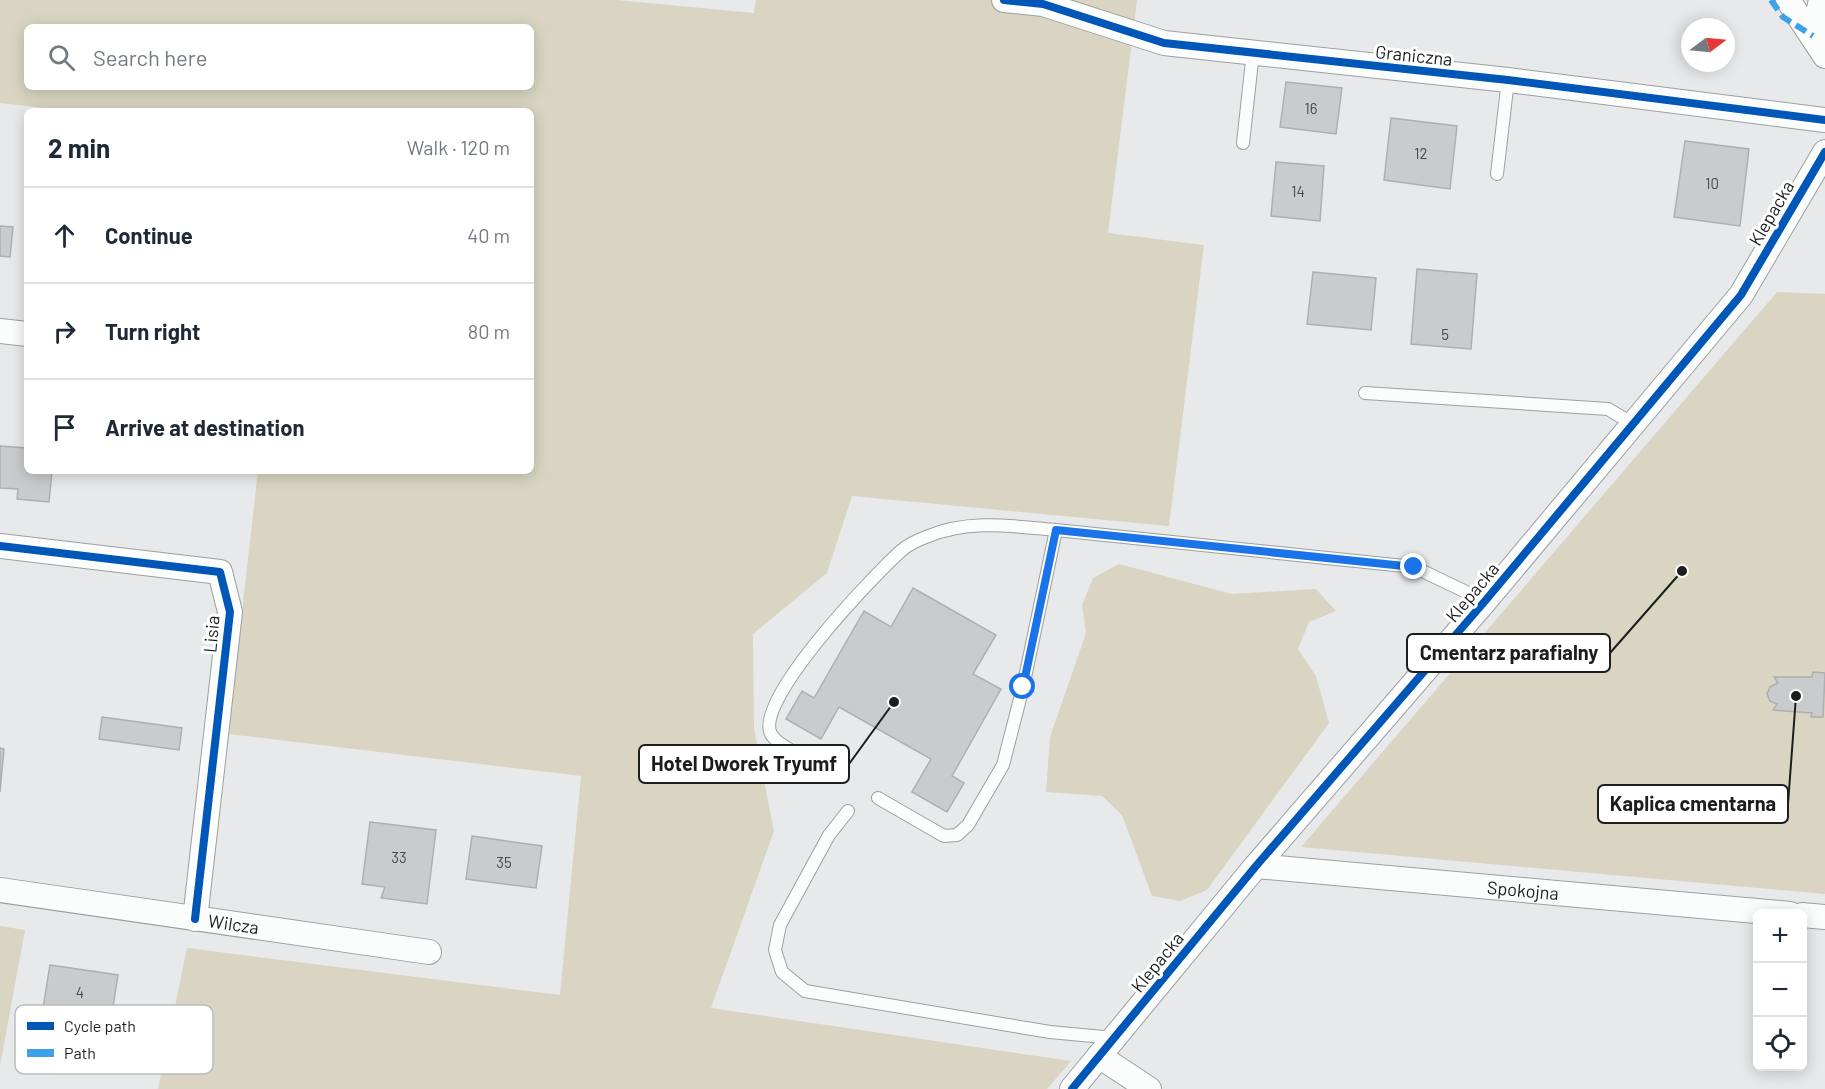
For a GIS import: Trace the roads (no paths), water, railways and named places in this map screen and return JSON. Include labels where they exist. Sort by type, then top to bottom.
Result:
[{"type":"street","name":"Graniczna","points":[[1004,0],[1043,4],[1164,43],[1508,80],[1825,120]]},
{"type":"street","points":[[1788,0],[1819,46]]},
{"type":"street","points":[[1819,46],[1821,0]]},
{"type":"street","name":"Klepacka","points":[[1071,1089],[1256,866],[1485,601],[1741,295],[1825,152]]},
{"type":"street","points":[[0,331],[24,334]]},
{"type":"street","name":"Lisia","points":[[0,546],[220,572],[230,612],[195,919]]},
{"type":"street","name":"Spokojna","points":[[1256,866],[1753,911]]},
{"type":"street","name":"Wilcza","points":[[0,890],[429,952]]},
{"type":"street","points":[[1807,915],[1825,917]]},
{"type":"street","points":[[1099,1056],[1149,1089]]},
{"type":"lane","points":[[1243,143],[1253,52]]},
{"type":"lane","points":[[1497,174],[1508,80]]},
{"type":"lane","points":[[1365,393],[1608,409],[1633,424]]},
{"type":"lane","points":[[837,772],[780,744],[770,733],[768,726],[770,712],[812,645],[903,549],[927,537],[962,526],[990,524],[1414,567],[1485,601]]},
{"type":"lane","points":[[878,798],[944,836],[957,835],[968,825],[1004,765],[1056,530]]},
{"type":"lane","points":[[848,811],[829,835],[780,924],[775,950],[782,972],[805,991],[1050,1032],[1115,1038]]},
{"type":"place","name":"Cmentarz parafialny","points":[[1682,571]]},
{"type":"place","name":"Kaplica cmentarna","points":[[1796,696]]},
{"type":"place","name":"Hotel Dworek Tryumf","points":[[894,702]]}]
